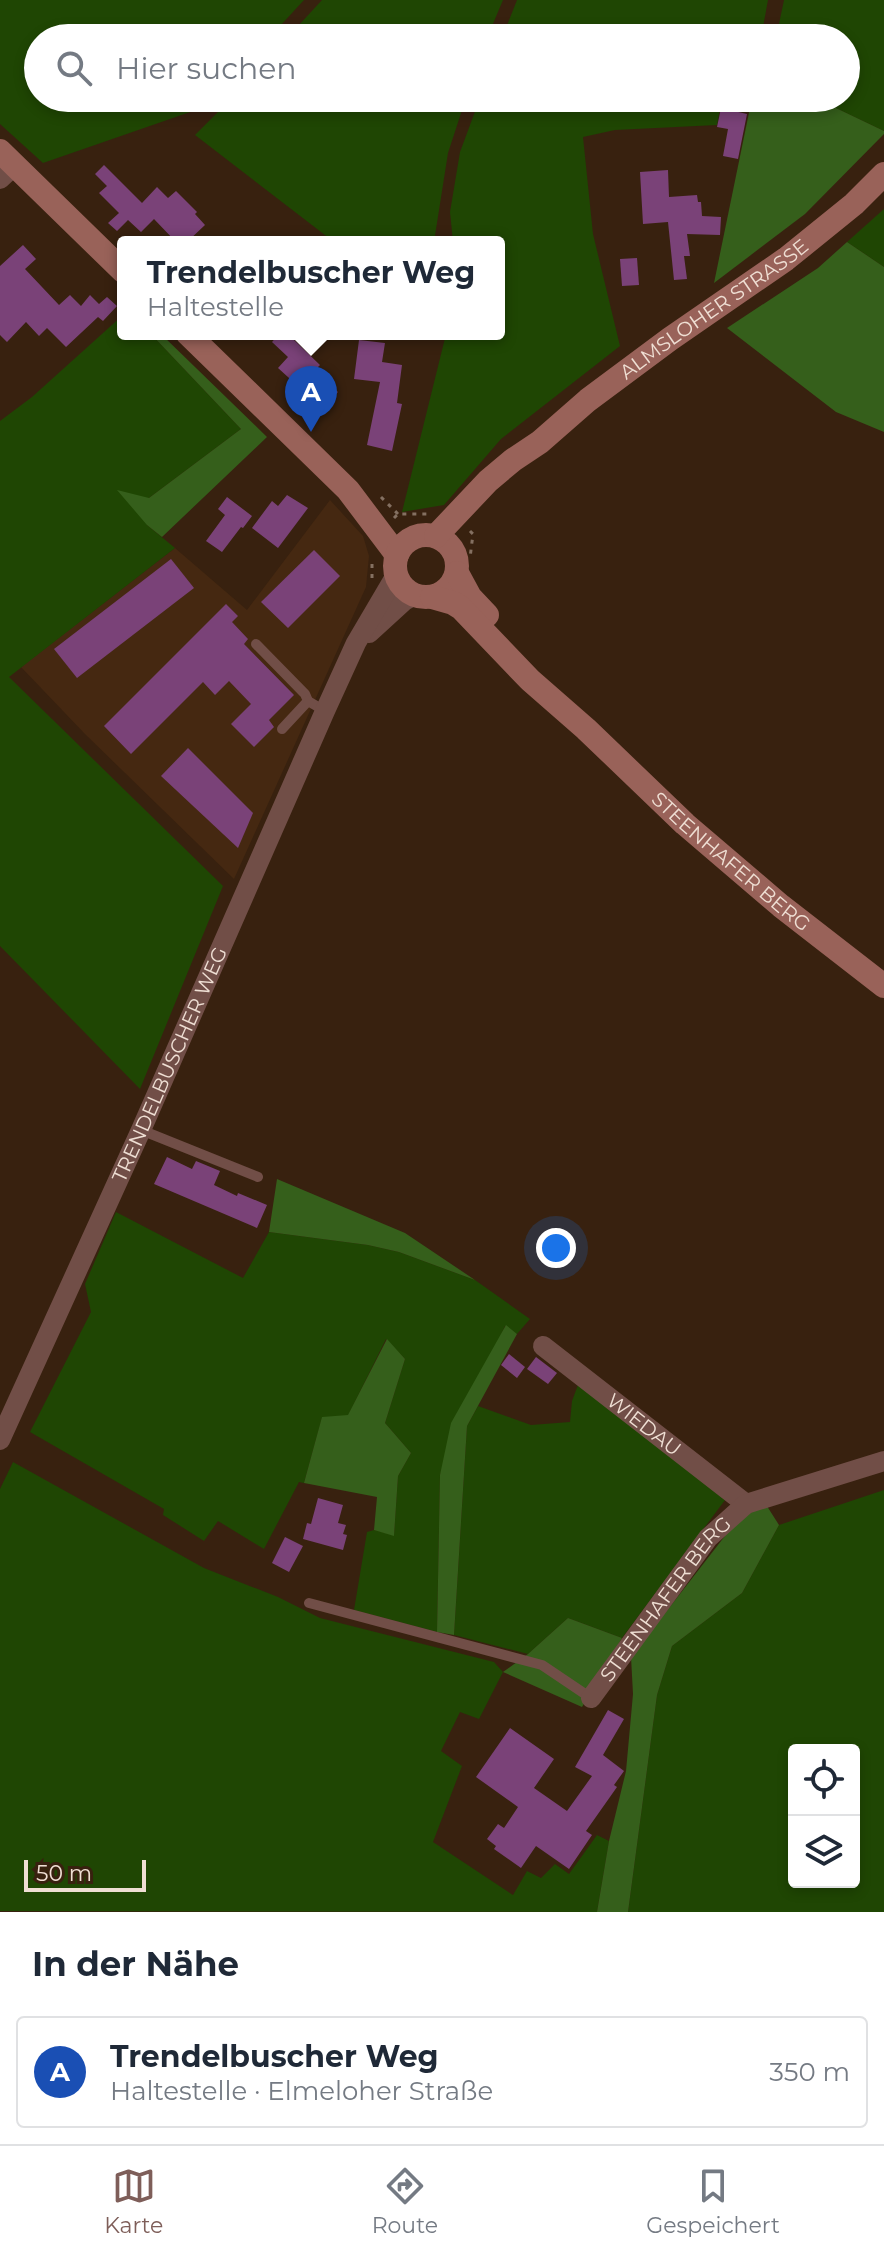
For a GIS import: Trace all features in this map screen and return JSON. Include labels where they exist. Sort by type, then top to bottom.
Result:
[{"type":"street","points":[[5,165],[117,266]]},
{"type":"street","name":"ALMSLOHER STRASSE","points":[[441,549],[466,527],[540,442],[670,339],[786,259],[854,204],[884,174]]},
{"type":"street","points":[[194,340],[348,490],[390,523],[441,549],[451,585],[444,592],[423,596],[404,588],[396,565],[348,490]]},
{"type":"street","points":[[396,565],[408,541],[441,549]]},
{"type":"street","name":"STEENHAFER BERG","points":[[441,549],[470,597],[541,672],[586,729]]},
{"type":"street","name":"TRENDELBUSCHER WEG","points":[[0,1440],[141,1130],[317,706],[356,643],[396,565]]},
{"type":"street","name":"STEENHAFER BERG","points":[[423,596],[461,608],[530,680],[728,861],[884,986]]},
{"type":"street","name":"TRENDELBUSCHER WEG","points":[[356,643],[404,601],[423,596]]},
{"type":"street","name":"WIEDAU","points":[[543,1346],[746,1504]]},
{"type":"street","name":"STEENHAFER BERG","points":[[591,1698],[708,1538],[746,1504],[884,1461]]},
{"type":"lane","points":[[256,644],[317,706],[282,729]]},
{"type":"lane","points":[[141,1130],[258,1177]]},
{"type":"lane","points":[[309,1603],[542,1665],[591,1698]]},
{"type":"shaded area","points":[[330,500],[363,536],[369,556],[366,587],[234,879],[21,667],[175,548],[247,610]]},
{"type":"green space","points":[[0,0],[304,0],[282,24],[24,24],[24,112],[190,112],[43,163],[0,124]]},
{"type":"green space","points":[[322,0],[503,0],[493,24],[300,24]]},
{"type":"green space","points":[[517,0],[768,0],[764,24],[508,24]]},
{"type":"green space","points":[[784,0],[884,0],[884,131],[844,112],[860,112],[860,24],[779,24]]},
{"type":"green space","points":[[218,112],[461,112],[448,153],[435,236],[326,236],[195,135]]},
{"type":"green space","points":[[475,112],[719,112],[717,125],[615,130],[583,137],[593,234],[620,346],[501,439],[444,505],[402,512],[445,340],[505,340],[505,236],[452,236],[450,212],[460,152]]},
{"type":"green space","points":[[749,112],[844,112],[884,131],[805,214],[714,283]]},
{"type":"green space","points":[[884,209],[884,267],[847,242]]},
{"type":"green space","points":[[847,242],[884,267],[884,432],[836,412],[727,328],[818,268]]},
{"type":"green space","points":[[117,320],[117,340],[157,340],[241,429],[149,498],[147,525],[175,548],[9,677],[223,886],[140,1089],[0,946],[0,421],[32,397]]},
{"type":"green space","points":[[157,340],[167,340],[267,437],[162,537],[147,525],[117,490],[149,498],[241,429]]},
{"type":"green space","points":[[277,1179],[405,1233],[475,1280],[399,1252],[269,1232]]},
{"type":"green space","points":[[116,1212],[243,1278],[269,1232],[368,1245],[399,1252],[475,1280],[530,1319],[517,1334],[505,1326],[440,1475],[437,1632],[354,1610],[367,1532],[374,1530],[394,1535],[398,1476],[411,1453],[385,1423],[405,1359],[386,1339],[348,1416],[322,1418],[304,1483],[299,1482],[264,1549],[218,1521],[204,1541],[163,1515],[164,1509],[30,1432],[91,1312],[85,1284]]},
{"type":"green space","points":[[506,1325],[517,1334],[467,1426],[454,1635],[437,1632],[440,1475],[451,1423]]},
{"type":"green space","points":[[387,1339],[405,1359],[385,1423],[411,1453],[398,1476],[394,1536],[374,1530],[377,1497],[304,1483],[322,1417],[348,1415]]},
{"type":"green space","points":[[579,1382],[725,1500],[622,1638],[568,1618],[528,1654],[454,1635],[467,1426],[478,1406],[531,1425],[570,1422],[572,1401]]},
{"type":"green space","points":[[13,1462],[204,1568],[278,1597],[320,1618],[494,1662],[503,1672],[479,1719],[460,1712],[441,1751],[462,1766],[433,1842],[513,1895],[527,1871],[541,1878],[555,1864],[569,1874],[597,1835],[609,1841],[597,1912],[0,1911],[0,1489]]},
{"type":"green space","points":[[884,1490],[884,1912],[628,1912],[657,1695],[672,1646],[742,1593],[779,1525]]},
{"type":"green space","points":[[765,1503],[779,1525],[742,1593],[672,1646],[657,1695],[628,1912],[597,1912],[609,1841],[626,1771],[633,1694],[631,1657],[735,1523]]},
{"type":"green space","points":[[568,1618],[622,1638],[582,1707],[503,1672]]},
{"type":"building","points":[[720,112],[747,114],[738,159],[723,156],[728,129],[717,127]]},
{"type":"building","points":[[104,165],[142,203],[157,187],[168,198],[176,191],[205,225],[193,236],[170,236],[154,219],[141,232],[128,220],[117,231],[108,223],[119,213],[99,193],[107,186],[95,174]]},
{"type":"building","points":[[668,170],[669,197],[697,195],[702,216],[721,217],[720,235],[687,234],[690,256],[684,256],[687,279],[674,280],[668,222],[643,224],[640,172]]},
{"type":"building","points":[[23,245],[36,259],[25,269],[59,305],[70,295],[81,306],[90,295],[99,304],[107,297],[117,306],[103,321],[98,317],[66,347],[47,328],[39,336],[26,322],[7,342],[0,335],[0,266]]},
{"type":"building","points":[[637,258],[639,285],[622,286],[620,259]]},
{"type":"building","points":[[294,340],[320,365],[314,371],[338,392],[326,405],[278,368],[288,357],[272,342]]},
{"type":"building","points":[[359,340],[385,343],[382,362],[402,365],[397,403],[402,404],[392,451],[367,445],[380,382],[354,379]]},
{"type":"building","points":[[287,495],[308,508],[278,548],[252,528],[272,501],[278,506]]},
{"type":"building","points":[[227,497],[252,516],[222,552],[206,541],[225,515],[218,509]]},
{"type":"building","points":[[314,550],[340,576],[288,628],[261,602]]},
{"type":"building","points":[[171,559],[194,588],[77,678],[54,649]]},
{"type":"building","points":[[226,604],[238,616],[232,622],[248,639],[244,644],[294,695],[269,720],[274,727],[254,747],[231,724],[251,704],[229,681],[215,695],[203,682],[131,754],[104,726]]},
{"type":"building","points":[[188,748],[253,813],[238,848],[161,776]]},
{"type":"building","points":[[167,1157],[192,1169],[196,1161],[220,1171],[214,1185],[267,1205],[257,1228],[154,1184]]},
{"type":"building","points":[[509,1354],[525,1367],[517,1378],[501,1365]]},
{"type":"building","points":[[536,1357],[557,1373],[548,1384],[527,1369]]},
{"type":"building","points":[[318,1498],[343,1505],[338,1523],[346,1525],[343,1550],[303,1539]]},
{"type":"building","points":[[285,1537],[303,1546],[289,1572],[272,1563]]},
{"type":"building","points":[[608,1710],[624,1719],[603,1755],[624,1771],[614,1785],[617,1787],[586,1831],[592,1835],[569,1869],[536,1846],[521,1868],[494,1849],[496,1846],[487,1839],[498,1824],[504,1828],[518,1807],[476,1777],[510,1728],[554,1759],[534,1788],[567,1811],[592,1776],[575,1767]]},
{"type":"place","name":"Trendelbuscher Weg","points":[[311,432]]}]
